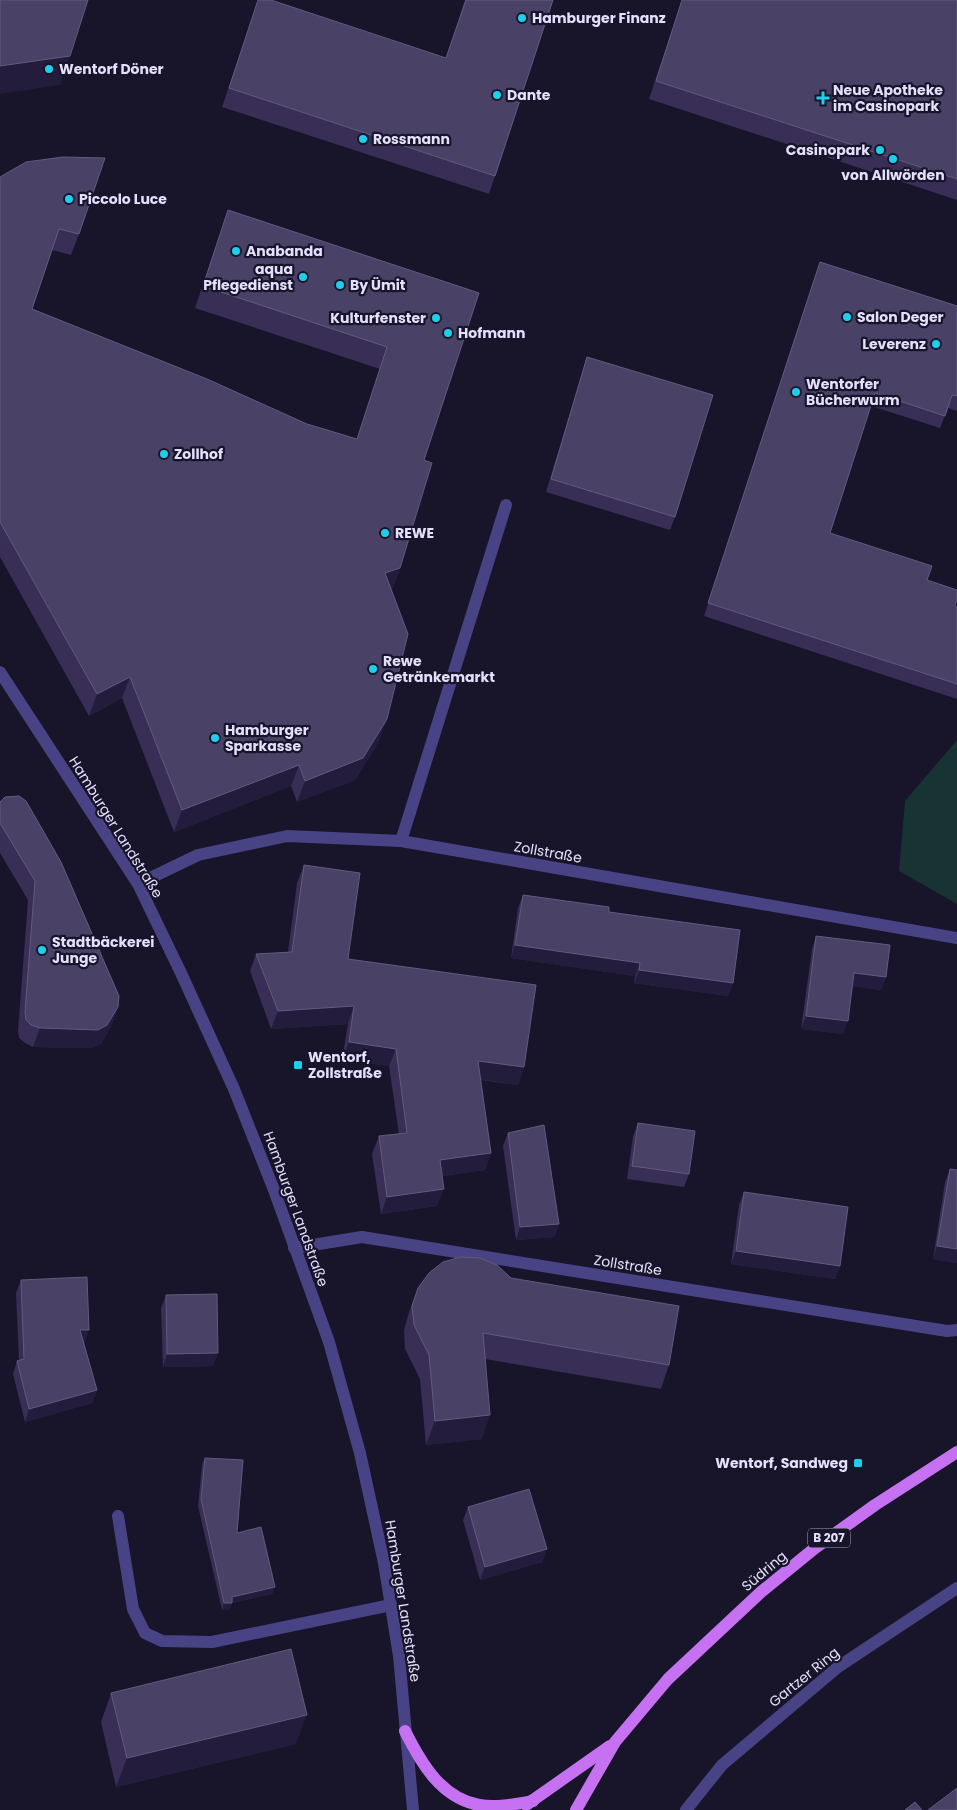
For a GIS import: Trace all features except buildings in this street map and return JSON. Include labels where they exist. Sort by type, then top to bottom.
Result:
[{"type":"main road","name":"Südring","points":[[576,1810],[615,1742],[668,1679],[760,1592],[814,1548],[875,1505],[957,1452]]},
{"type":"main road","points":[[405,1731],[417,1756],[433,1779],[455,1797],[479,1805],[504,1806],[534,1801]]},
{"type":"main road","name":"Südring","points":[[518,1810],[534,1801],[615,1742]]},
{"type":"street","points":[[401,841],[506,505]]},
{"type":"street","name":"Hamburger Landstraße","points":[[0,672],[138,884],[234,1089],[274,1190],[329,1342],[357,1444],[384,1563],[399,1656],[413,1810]]},
{"type":"street","name":"Zollstraße","points":[[138,884],[198,855],[287,836],[401,841],[957,938]]},
{"type":"street","name":"Zollstraße","points":[[294,1248],[362,1238],[947,1331],[957,1330]]},
{"type":"street","points":[[118,1516],[133,1609],[145,1633],[162,1641],[212,1642],[391,1605]]},
{"type":"street","name":"Gartzer Ring","points":[[686,1810],[722,1765],[838,1667],[957,1588]]},
{"type":"green space","points":[[957,740],[957,904],[899,871],[905,801]]},
{"type":"place","name":"Hamburger Finanz","points":[[522,18]]},
{"type":"place","name":"Wentorf Döner","points":[[49,69]]},
{"type":"place","name":"Dante","points":[[497,95]]},
{"type":"place","name":"Neue Apotheke im Casinopark","points":[[823,98]]},
{"type":"place","name":"Rossmann","points":[[363,139]]},
{"type":"place","name":"Casinopark","points":[[880,150]]},
{"type":"place","name":"von Allwörden","points":[[893,159]]},
{"type":"place","name":"Piccolo Luce","points":[[69,199]]},
{"type":"place","name":"Anabanda","points":[[236,251]]},
{"type":"place","name":"aqua Pflegedienst","points":[[303,277]]},
{"type":"place","name":"By Ümit","points":[[340,285]]},
{"type":"place","name":"Salon Deger","points":[[847,317]]},
{"type":"place","name":"Kulturfenster","points":[[436,318]]},
{"type":"place","name":"Hofmann","points":[[448,333]]},
{"type":"place","name":"Leverenz","points":[[936,344]]},
{"type":"place","name":"Wentorfer Bücherwurm","points":[[796,392]]},
{"type":"place","name":"Zollhof","points":[[164,454]]},
{"type":"place","name":"REWE","points":[[385,533]]},
{"type":"place","name":"Rewe Getränkemarkt","points":[[373,669]]},
{"type":"place","name":"Hamburger Sparkasse","points":[[215,738]]},
{"type":"place","name":"Stadtbäckerei Junge","points":[[42,950]]},
{"type":"place","name":"Wentorf, Zollstraße","points":[[298,1065]]},
{"type":"place","name":"Wentorf, Sandweg","points":[[858,1463]]}]
